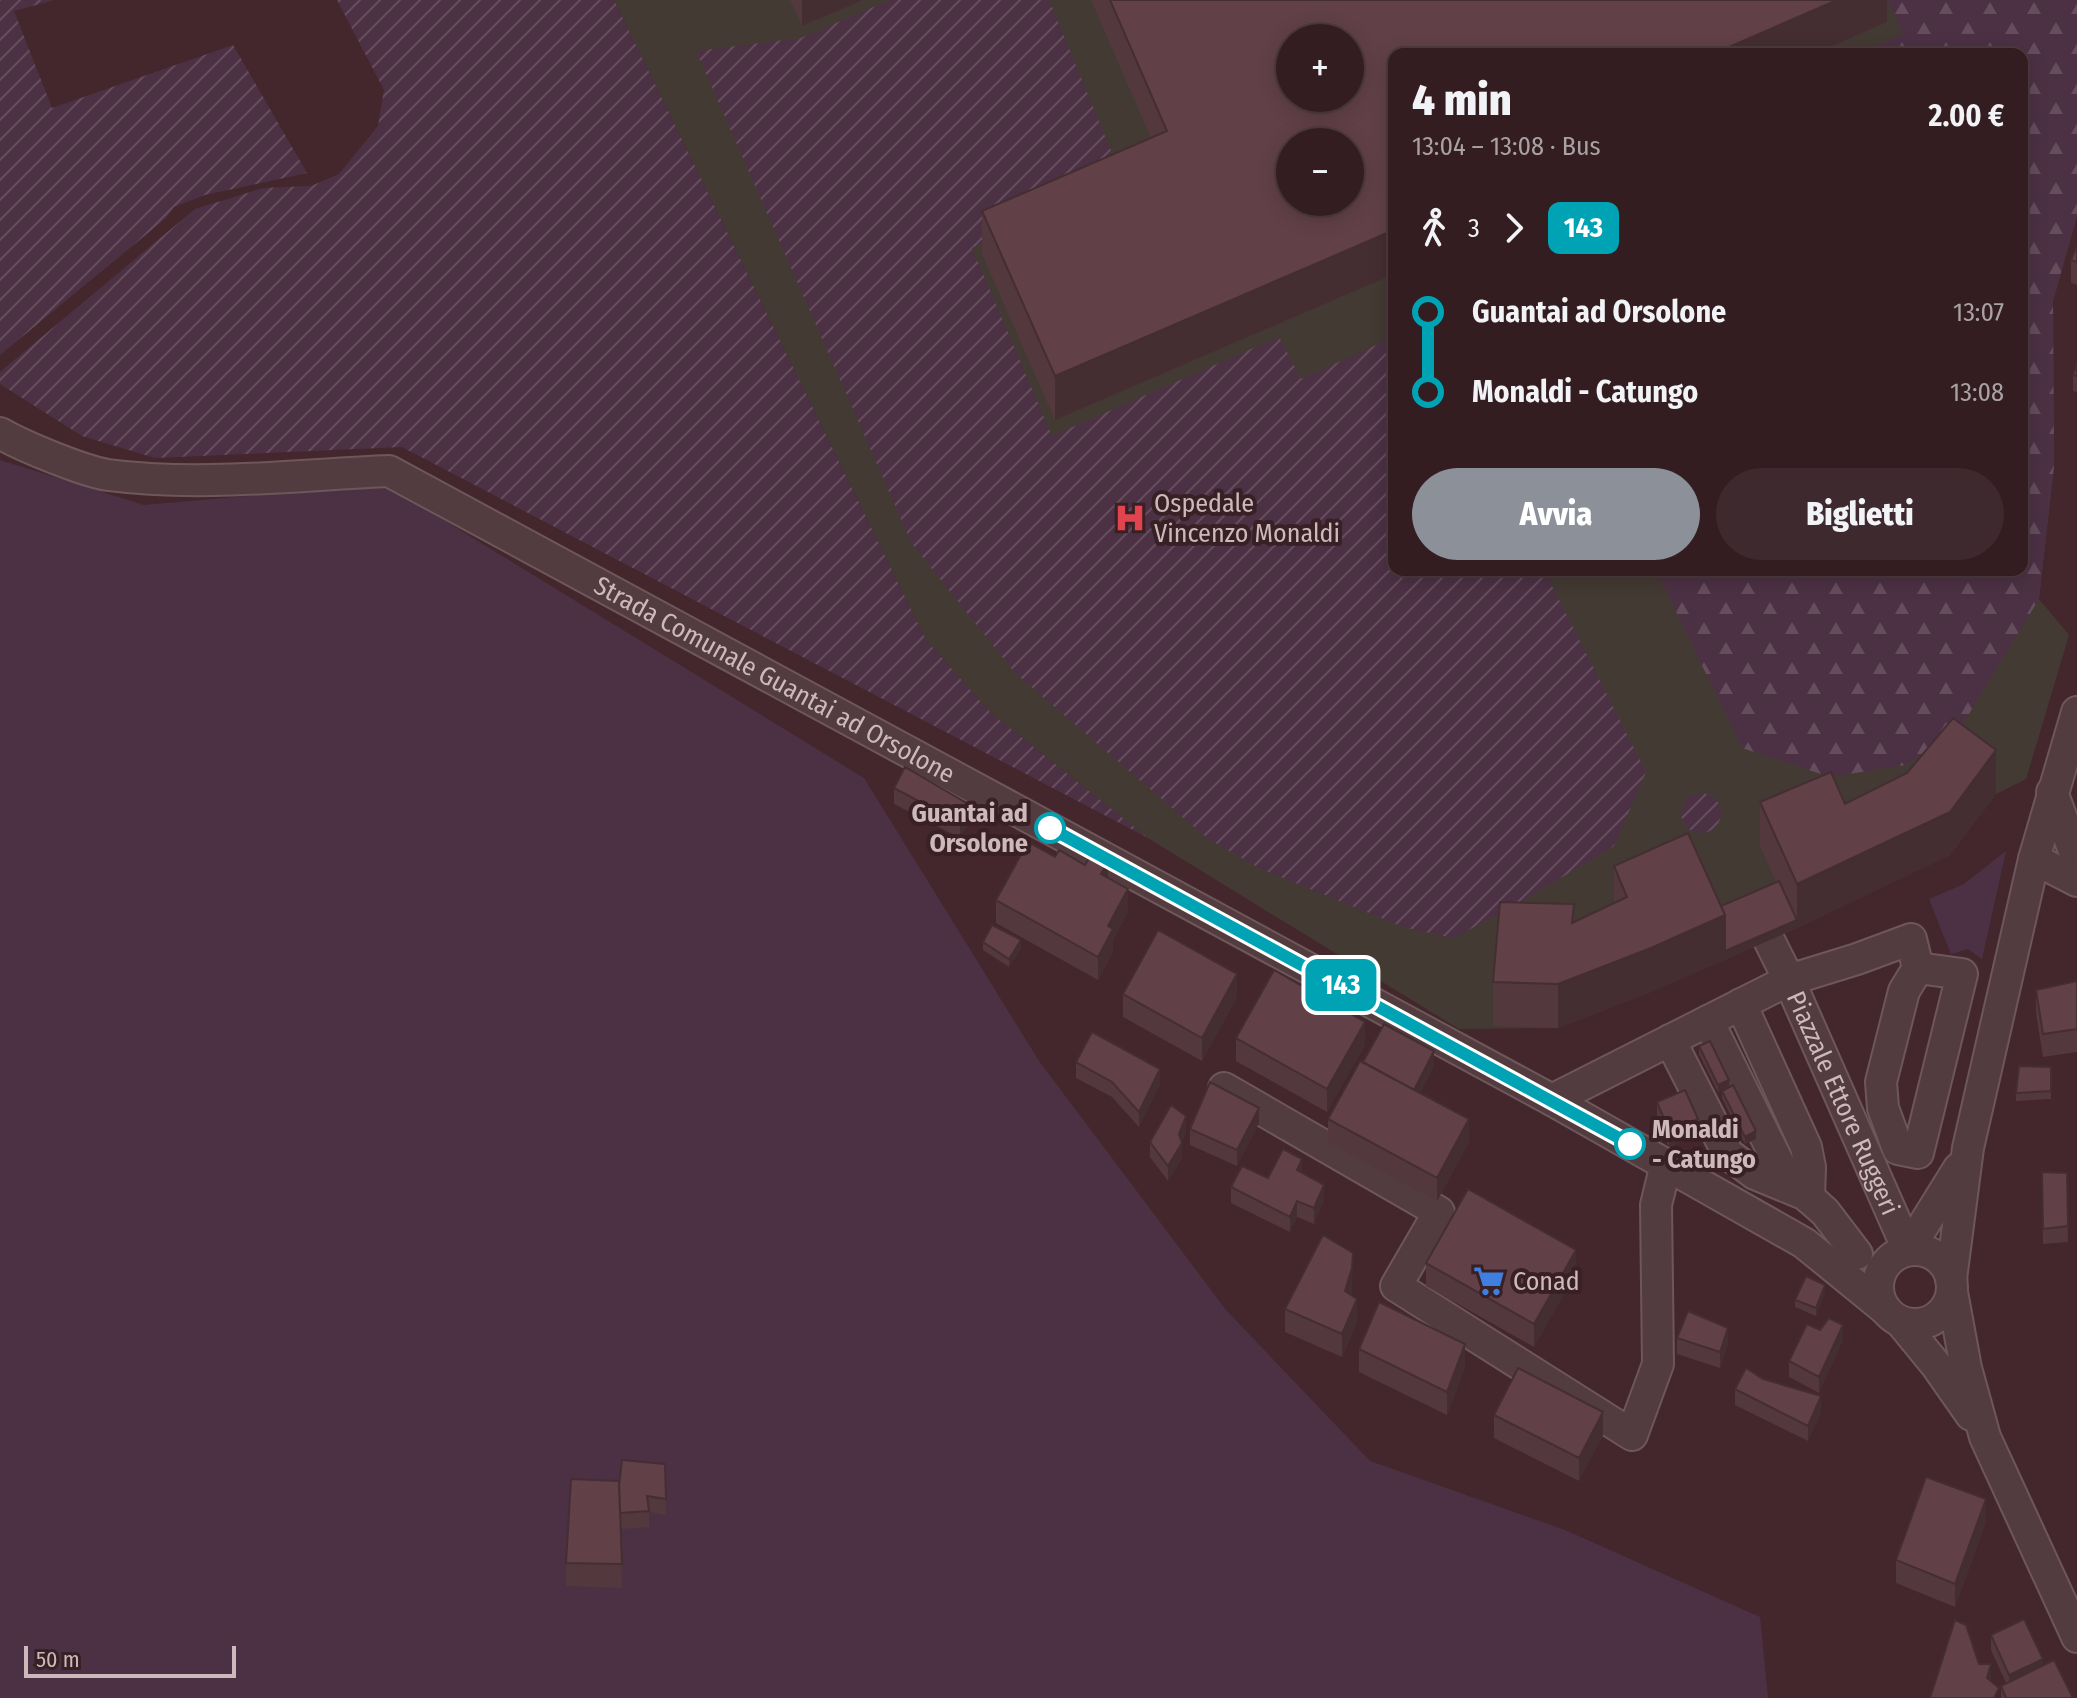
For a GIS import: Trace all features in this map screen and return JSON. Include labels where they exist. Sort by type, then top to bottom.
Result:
[{"type":"street","name":"Strada Comunale Guantai ad Orsolone","points":[[0,433],[16,443],[105,475],[193,480],[389,471],[1552,1100],[1804,1243],[1893,1315],[1936,1365],[1985,1437]]},
{"type":"street","points":[[1968,1148],[1953,1180],[1901,1253],[1884,1266],[1878,1280],[1878,1295],[1893,1315],[1918,1324],[1932,1320],[1943,1311],[1952,1285],[1959,1203],[1968,1148],[2034,859],[2077,712]]},
{"type":"street","points":[[2052,792],[2077,859]]},
{"type":"street","points":[[2034,859],[2077,881]]},
{"type":"street","points":[[1769,940],[1789,980],[1911,939],[1918,968],[1904,991],[1881,1082],[1883,1108],[1898,1149],[1918,1153],[1962,974],[1918,968]]},
{"type":"street","name":"Piazzale Ettore Ruggeri","points":[[1552,1100],[1789,980],[1901,1253]]},
{"type":"street","points":[[1741,1004],[1806,1147],[1810,1167],[1800,1193]]},
{"type":"street","points":[[1708,1021],[1800,1193]]},
{"type":"street","points":[[1670,1040],[1728,1154],[1755,1174],[1800,1193],[1825,1212],[1857,1254]]},
{"type":"street","points":[[1224,1088],[1439,1212],[1396,1286],[1632,1435],[1658,1364],[1656,1205],[1666,1164]]},
{"type":"street","name":"Strada Comunale Guantai ad Orsolone","points":[[1804,1243],[1857,1254],[1901,1253]]},
{"type":"street","points":[[1901,1253],[1922,1250],[1946,1265],[1966,1368],[1985,1437],[2077,1637]]},
{"type":"shaded area","name":"Ospedale Vincenzo Monaldi","points":[[614,0],[2077,0],[2077,216],[2053,301],[2054,466],[2039,599],[2069,635],[2026,779],[1996,794],[1950,855],[1725,959],[1558,1028],[1459,1029],[1148,838],[991,713],[926,640]]},
{"type":"green space","points":[[0,0],[54,0],[14,11],[52,108],[233,45],[307,173],[205,195],[174,207],[165,219],[0,355]]},
{"type":"green space","points":[[337,0],[614,0],[926,640],[991,713],[1148,838],[402,447],[155,458],[82,436],[0,384],[0,372],[195,209],[263,188],[311,186],[339,174],[378,126],[384,90]]},
{"type":"green space","points":[[890,0],[1049,0],[1121,175],[972,248],[1052,436],[1279,337],[1301,379],[1388,340],[1388,576],[1547,576],[1646,772],[1614,846],[1514,906],[1453,938],[1403,927],[1259,868],[1207,838],[1015,673],[912,544],[696,51],[801,38]]},
{"type":"green space","points":[[1888,0],[2077,0],[2077,216],[2053,301],[2054,466],[2039,599],[1958,732],[1905,765],[1830,777],[1742,748],[1659,576],[2028,576],[2028,48],[1872,48],[1903,34]]},
{"type":"green space","points":[[0,460],[144,505],[385,484],[864,778],[1039,1061],[1226,1310],[1370,1461],[1565,1530],[1760,1617],[1768,1698],[0,1698]]},
{"type":"green space","points":[[1701,793],[1715,799],[1721,813],[1715,827],[1701,833],[1687,827],[1681,813],[1687,799]]},
{"type":"green space","points":[[2006,851],[1982,959],[1968,949],[1951,954],[1929,899],[1964,884]]},
{"type":"building","points":[[1110,0],[1837,0],[1727,48],[1388,48],[1388,233],[1055,376],[982,211],[1167,131]]},
{"type":"building","points":[[2077,246],[2077,262],[2071,260]]},
{"type":"building","points":[[1953,718],[1996,750],[1950,812],[1797,884],[1760,802],[1831,772],[1845,804],[1907,773]]},
{"type":"building","points":[[905,767],[970,805],[960,823],[894,788]]},
{"type":"building","points":[[1688,833],[1725,915],[1558,984],[1493,982],[1500,902],[1574,904],[1572,923],[1627,897],[1614,866]]},
{"type":"building","points":[[1028,842],[1055,857],[1059,850],[1085,865],[1091,854],[1108,863],[1101,874],[1128,889],[1108,926],[1113,929],[1098,957],[996,900]]},
{"type":"building","points":[[1779,881],[1797,920],[1725,951],[1725,915],[1721,906]]},
{"type":"building","points":[[992,925],[1021,940],[1009,959],[983,942]]},
{"type":"building","points":[[1158,930],[1237,974],[1202,1038],[1123,994]]},
{"type":"building","points":[[1274,970],[1365,1022],[1327,1089],[1236,1038]]},
{"type":"building","points":[[2077,981],[2077,1029],[2043,1034],[2036,990]]},
{"type":"building","points":[[1384,1024],[1434,1051],[1414,1090],[1363,1062]]},
{"type":"building","points":[[1092,1032],[1160,1069],[1139,1112],[1112,1082],[1076,1062]]},
{"type":"building","points":[[1710,1041],[1729,1080],[1718,1085],[1699,1046]]},
{"type":"building","points":[[1360,1061],[1469,1119],[1437,1178],[1328,1119]]},
{"type":"building","points":[[2019,1066],[2051,1067],[2051,1091],[2016,1093]]},
{"type":"building","points":[[1210,1082],[1259,1108],[1237,1150],[1190,1129]]},
{"type":"building","points":[[1733,1085],[1756,1131],[1745,1137],[1722,1091]]},
{"type":"building","points":[[1685,1090],[1698,1119],[1669,1131],[1657,1102]]},
{"type":"building","points":[[1171,1105],[1186,1116],[1179,1134],[1182,1143],[1168,1166],[1150,1142]]},
{"type":"building","points":[[1283,1149],[1302,1159],[1297,1170],[1324,1185],[1314,1208],[1297,1201],[1290,1217],[1231,1187],[1242,1166],[1268,1178]]},
{"type":"building","points":[[2042,1172],[2067,1173],[2068,1226],[2043,1229]]},
{"type":"building","points":[[1468,1189],[1576,1250],[1534,1324],[1426,1263]]},
{"type":"building","points":[[1323,1235],[1353,1253],[1345,1291],[1357,1299],[1342,1334],[1285,1309]]},
{"type":"building","points":[[1806,1276],[1825,1285],[1816,1308],[1795,1300]]},
{"type":"building","points":[[1379,1302],[1465,1344],[1447,1392],[1359,1349]]},
{"type":"building","points":[[1688,1311],[1728,1328],[1720,1352],[1677,1338]]},
{"type":"building","points":[[1829,1318],[1843,1325],[1819,1377],[1789,1361],[1807,1324],[1820,1330]]},
{"type":"building","points":[[1518,1368],[1603,1412],[1579,1458],[1494,1415]]},
{"type":"building","points":[[1746,1368],[1763,1379],[1821,1396],[1808,1426],[1735,1389]]},
{"type":"building","points":[[622,1460],[665,1464],[666,1499],[647,1496],[649,1511],[620,1513]]},
{"type":"building","points":[[1926,1477],[1986,1499],[1955,1584],[1896,1560]]},
{"type":"building","points":[[571,1479],[619,1481],[622,1564],[566,1563]]},
{"type":"building","points":[[2024,1619],[2043,1659],[2009,1675],[1991,1635]]},
{"type":"building","points":[[1955,1620],[1966,1625],[1979,1664],[1991,1664],[1987,1678],[1999,1688],[1994,1698],[1930,1698]]},
{"type":"building","points":[[2054,1660],[2073,1698],[2006,1698],[2001,1686]]},
{"type":"bus line","name":"143","points":[[1050,828],[1630,1144]]},
{"type":"place","name":"Ospedale Vincenzo Monaldi","points":[[1130,518]]},
{"type":"place","name":"Guantai ad Orsolone","points":[[1050,828]]},
{"type":"place","name":"Monaldi - Catungo","points":[[1630,1144]]},
{"type":"place","name":"Conad","points":[[1489,1281]]}]
